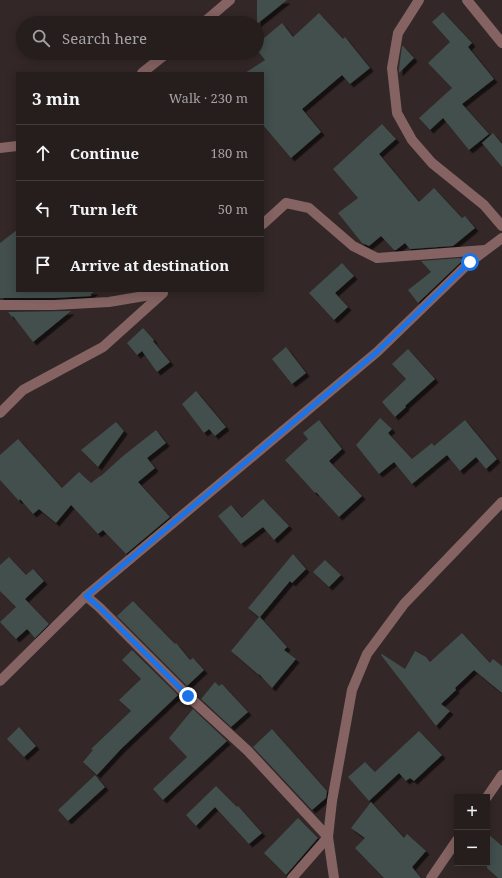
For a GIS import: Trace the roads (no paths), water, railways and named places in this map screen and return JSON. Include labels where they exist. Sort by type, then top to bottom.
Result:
[{"type":"street","points":[[211,16],[230,0]]},
{"type":"street","points":[[419,0],[398,33],[392,68],[397,113],[412,140],[432,163],[484,205],[502,226]]},
{"type":"street","points":[[467,0],[502,42]]},
{"type":"street","points":[[143,72],[158,60]]},
{"type":"street","points":[[0,148],[16,146]]},
{"type":"street","points":[[264,223],[286,203],[309,208],[353,246],[377,258],[486,250]]},
{"type":"street","points":[[0,681],[86,596],[377,352],[470,262],[502,238]]},
{"type":"street","points":[[0,305],[54,305],[109,302],[166,292]]},
{"type":"street","points":[[0,414],[23,390],[103,347],[166,292]]},
{"type":"street","points":[[334,878],[328,837],[332,801],[352,690],[367,654],[404,604],[502,502]]},
{"type":"street","points":[[86,596],[99,607],[188,696],[248,751],[328,837]]},
{"type":"street","points":[[489,794],[502,775]]},
{"type":"street","points":[[292,878],[328,837]]},
{"type":"street","points":[[431,878],[454,844]]}]
